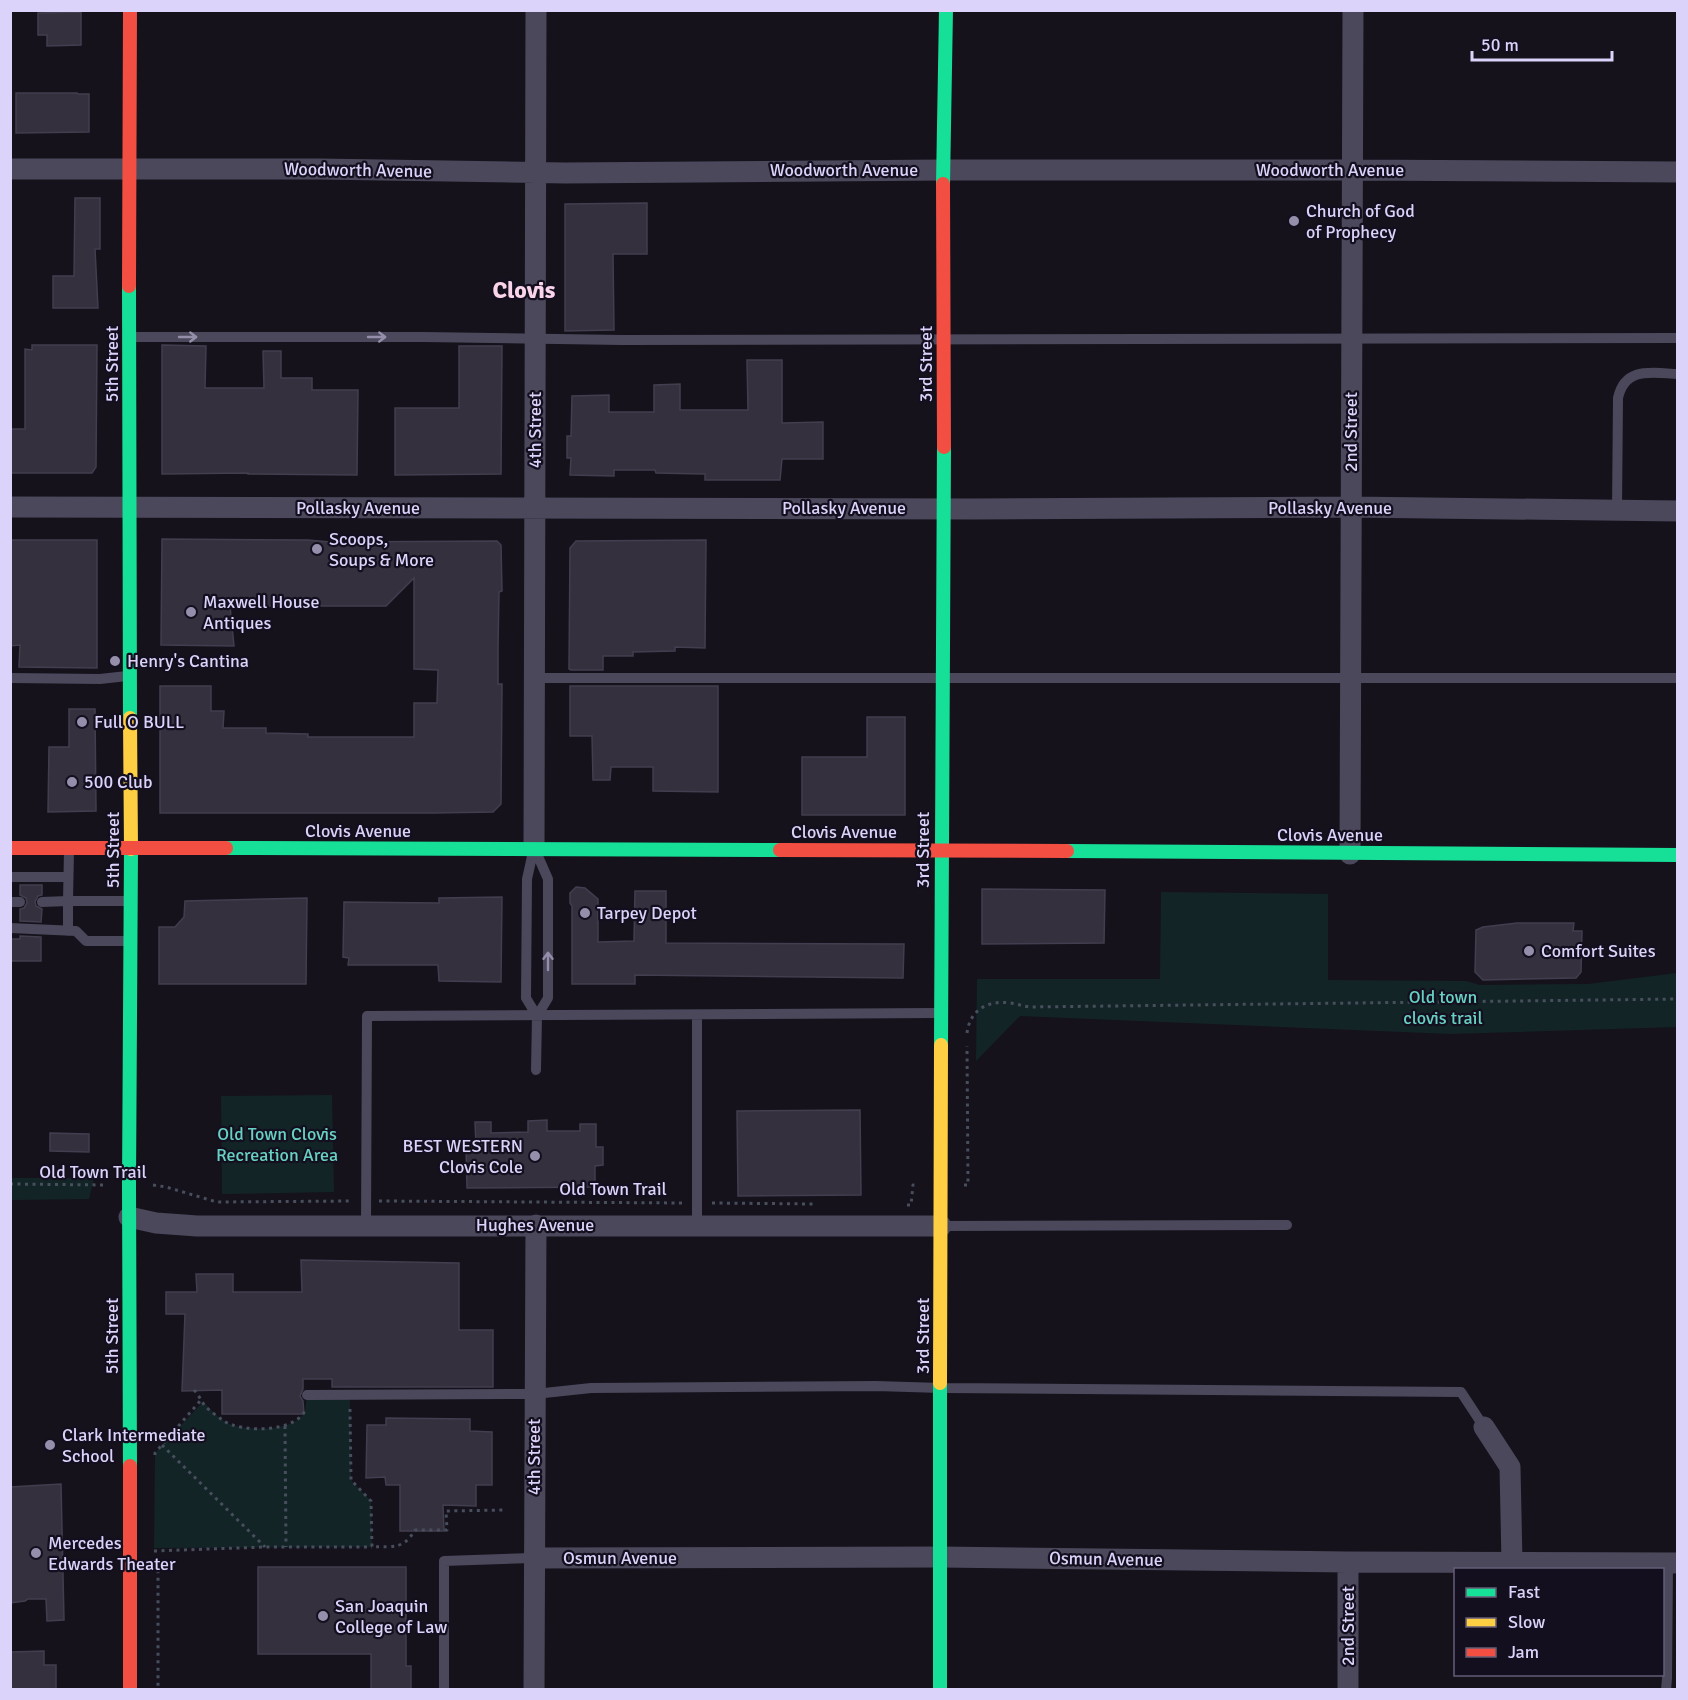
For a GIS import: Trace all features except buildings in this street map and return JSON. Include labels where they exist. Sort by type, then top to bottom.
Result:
[{"type":"main road","name":"5th Street","points":[[130,10],[130,1689]]},
{"type":"main road","name":"3rd Street","points":[[940,1689],[943,170],[946,10]]},
{"type":"main road","name":"Clovis Avenue","points":[[10,848],[941,850],[1677,855]]},
{"type":"street","name":"4th Street","points":[[534,849],[536,10]]},
{"type":"street","name":"2nd Street","points":[[1350,854],[1353,10]]},
{"type":"street","name":"Woodworth Avenue","points":[[10,169],[536,172],[943,170],[1677,172]]},
{"type":"street","name":"Pollasky Avenue","points":[[10,507],[1350,507],[1677,511]]},
{"type":"street","name":"Hughes Avenue","points":[[129,1217],[177,1226],[941,1226]]},
{"type":"street","name":"4th Street","points":[[534,1689],[536,1225]]},
{"type":"street","points":[[1484,1428],[1510,1467],[1512,1563]]},
{"type":"street","name":"Osmun Avenue","points":[[534,1558],[941,1557],[1673,1564]]},
{"type":"street","name":"2nd Street","points":[[1348,1562],[1348,1689]]},
{"type":"lane","points":[[130,337],[622,340],[1677,338]]},
{"type":"lane","points":[[1617,510],[1620,387],[1626,379],[1634,375],[1677,374]]},
{"type":"lane","points":[[10,678],[100,679],[130,675]]},
{"type":"lane","points":[[534,678],[1677,678]]},
{"type":"lane","points":[[68,931],[69,848]]},
{"type":"lane","points":[[534,849],[527,879],[526,998],[537,1016]]},
{"type":"lane","points":[[534,849],[548,879],[548,998],[537,1016],[536,1070]]},
{"type":"lane","points":[[10,877],[68,877]]},
{"type":"lane","points":[[42,902],[130,901]]},
{"type":"lane","points":[[10,928],[76,931],[86,941],[130,941]]},
{"type":"lane","points":[[366,1225],[367,1016],[941,1013]]},
{"type":"lane","points":[[697,1015],[697,1226]]},
{"type":"lane","points":[[941,1226],[1287,1225]]},
{"type":"lane","points":[[307,1395],[535,1394],[591,1388],[876,1386],[1461,1392],[1484,1428]]},
{"type":"lane","points":[[444,1689],[444,1561],[534,1558]]},
{"type":"lane","points":[[1666,1689],[1673,1564]]},
{"type":"path","points":[[901,1205],[911,1204],[913,1185],[968,1185],[967,1031],[974,1014],[989,1004],[1011,1003],[1030,1007],[1677,999]]},
{"type":"path","name":"Old Town Trail","points":[[10,1185],[147,1185],[166,1187],[217,1202],[817,1204]]},
{"type":"path","points":[[194,1390],[206,1407],[225,1423],[265,1429],[294,1422],[305,1413],[307,1395]]},
{"type":"path","points":[[350,1395],[351,1480],[371,1501],[372,1547]]},
{"type":"path","points":[[155,1464],[155,1452],[201,1400]]},
{"type":"path","points":[[285,1425],[286,1547]]},
{"type":"path","points":[[162,1445],[265,1547]]},
{"type":"path","points":[[158,1689],[158,1570],[154,1564],[154,1550],[401,1545],[409,1540],[416,1530],[447,1530],[446,1511],[504,1510]]},
{"type":"green space","name":"Old town clovis trail","points":[[1161,892],[1328,894],[1328,980],[1466,981],[1480,985],[1588,984],[1677,973],[1677,1027],[1450,1034],[1020,1016],[976,1061],[977,979],[1160,979]]},
{"type":"green space","name":"Old Town Clovis Recreation Area","points":[[332,1095],[334,1192],[222,1194],[221,1096]]},
{"type":"green space","points":[[11,1178],[94,1178],[89,1199],[12,1200]]},
{"type":"green space","points":[[307,1395],[350,1395],[351,1480],[371,1501],[372,1547],[154,1548],[155,1453],[203,1402],[221,1419],[231,1424],[239,1427],[269,1428],[287,1425],[305,1413]]},
{"type":"traffic: fast","points":[[943,184],[946,10]]},
{"type":"traffic: fast","points":[[129,286],[130,718]]},
{"type":"traffic: fast","points":[[941,1045],[944,447]]},
{"type":"traffic: fast","points":[[226,848],[780,850]]},
{"type":"traffic: fast","points":[[130,1466],[131,849]]},
{"type":"traffic: fast","points":[[1067,851],[1678,855]]},
{"type":"traffic: fast","points":[[940,1383],[940,1690]]},
{"type":"traffic: slow","points":[[130,718],[131,849]]},
{"type":"traffic: slow","points":[[940,1383],[941,1045]]},
{"type":"traffic: jam","points":[[129,286],[130,10]]},
{"type":"traffic: jam","points":[[943,184],[944,447]]},
{"type":"traffic: jam","points":[[10,848],[226,848]]},
{"type":"traffic: jam","points":[[780,850],[1067,851]]},
{"type":"traffic: jam","points":[[130,1466],[130,1690]]},
{"type":"place","name":"Church of God of Prophecy","points":[[1294,221]]},
{"type":"place","name":"Scoops, Soups & More","points":[[317,549]]},
{"type":"place","name":"Maxwell House Antiques","points":[[191,612]]},
{"type":"place","name":"Henry's Cantina","points":[[115,661]]},
{"type":"place","name":"Full O BULL","points":[[82,722]]},
{"type":"place","name":"500 Club","points":[[72,782]]},
{"type":"place","name":"Tarpey Depot","points":[[585,913]]},
{"type":"place","name":"Comfort Suites","points":[[1529,951]]},
{"type":"place","name":"BEST WESTERN Clovis Cole","points":[[535,1156]]},
{"type":"place","name":"Clark Intermediate School","points":[[50,1445]]},
{"type":"place","name":"Mercedes Edwards Theater","points":[[36,1553]]},
{"type":"place","name":"San Joaquin College of Law","points":[[323,1616]]},
{"type":"district","name":"Clovis","points":[[524,290]]}]
